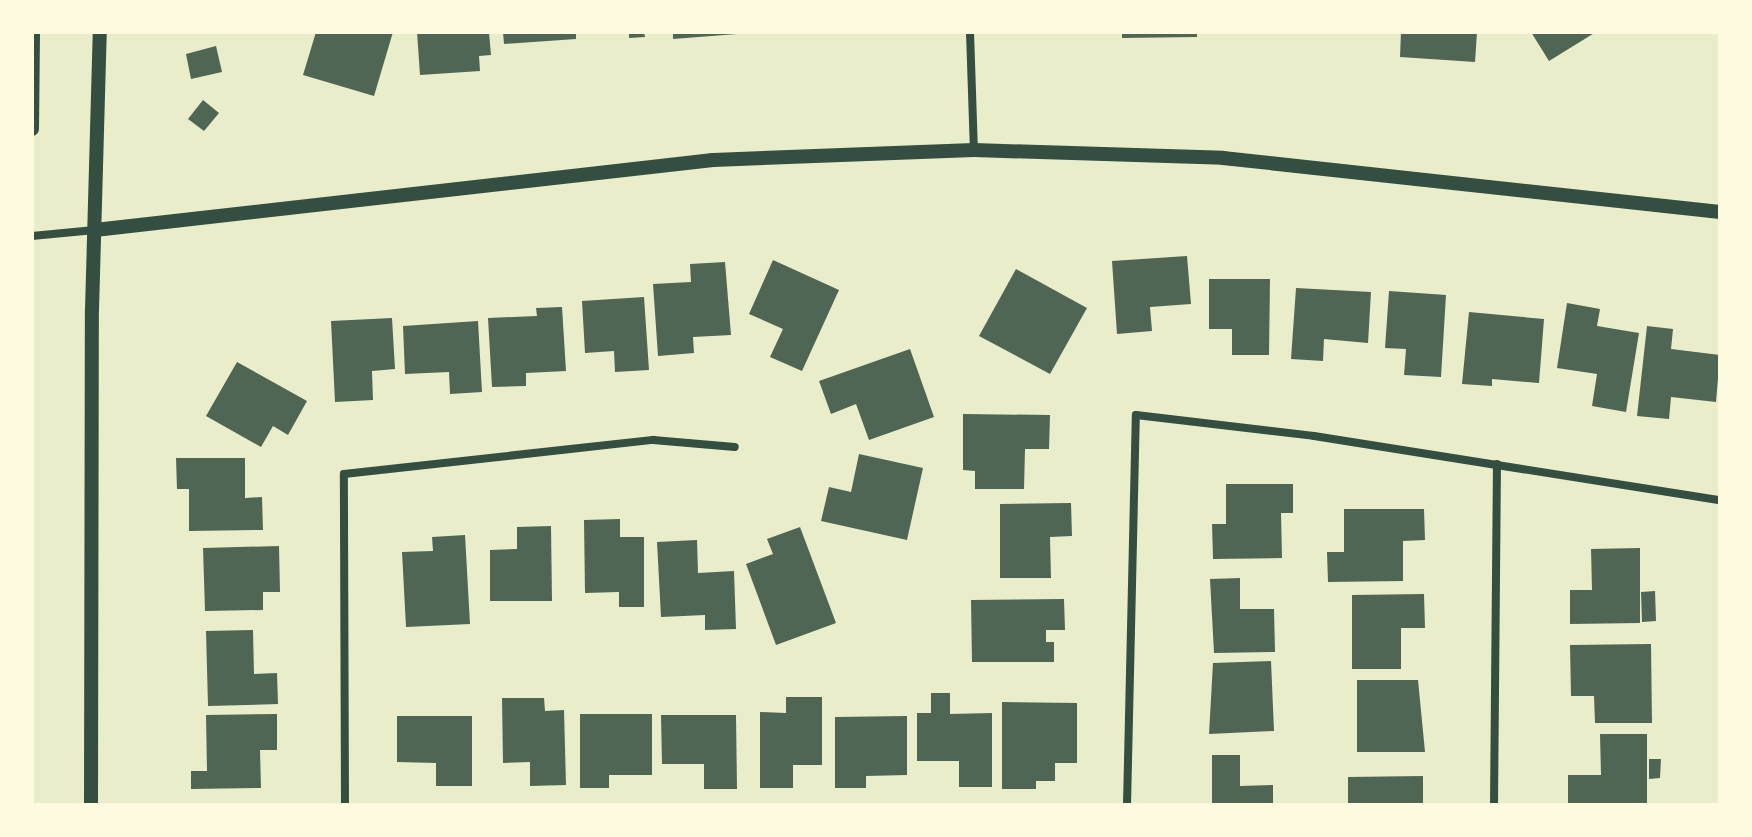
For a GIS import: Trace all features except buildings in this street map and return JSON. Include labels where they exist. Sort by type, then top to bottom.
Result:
[{"type":"street","points":[[32,129],[33,32]]},
{"type":"street","points":[[91,805],[95,230],[100,32]]},
{"type":"street","points":[[970,32],[974,150]]},
{"type":"street","points":[[32,236],[713,160],[974,150],[1238,159],[1720,212]]},
{"type":"street","points":[[1127,805],[1136,415],[1497,464],[1720,500]]},
{"type":"street","points":[[345,805],[344,474],[653,440],[735,447]]},
{"type":"street","points":[[1494,805],[1497,464]]}]
